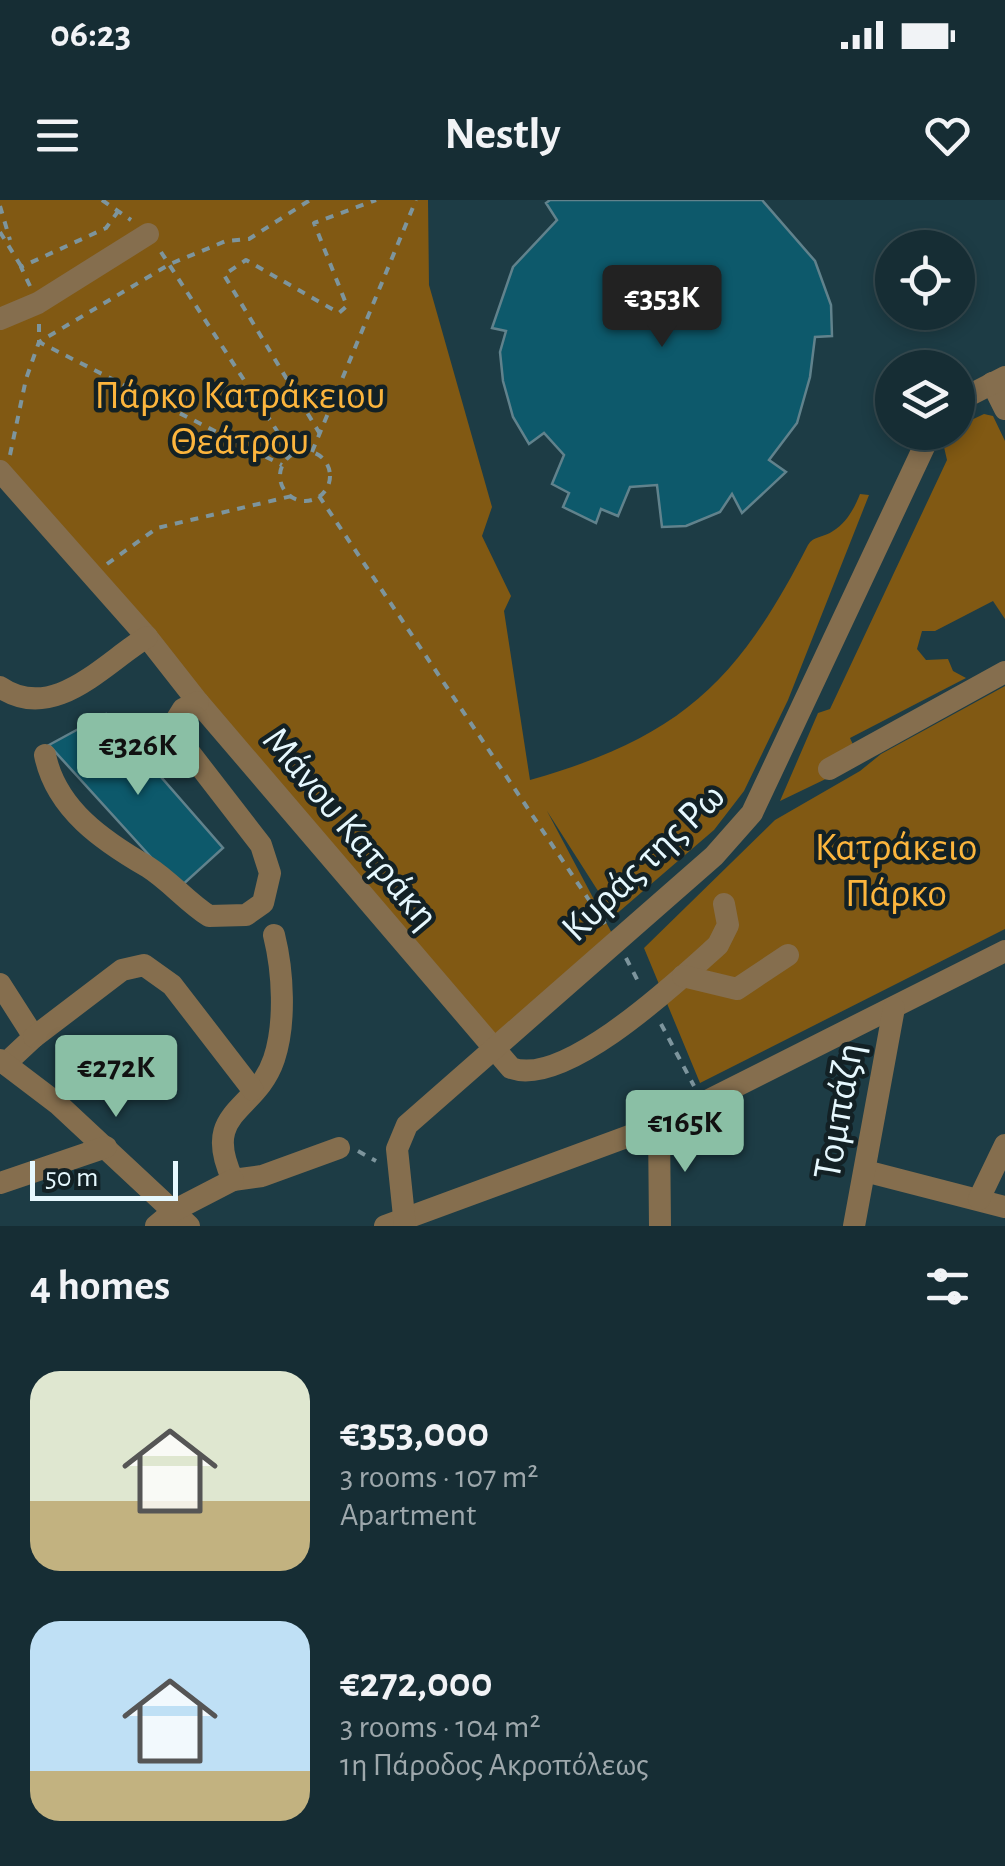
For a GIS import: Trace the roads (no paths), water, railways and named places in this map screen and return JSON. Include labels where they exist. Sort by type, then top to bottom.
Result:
[{"type":"street","points":[[0,319],[38,302],[148,234]]},
{"type":"street","points":[[975,392],[999,380],[1005,409]]},
{"type":"street","name":"Κυράς της Ρω","points":[[398,1223],[397,1149],[406,1124],[724,847],[752,812],[923,450]]},
{"type":"street","name":"Μάνου Κατράκη","points":[[2,473],[148,636],[198,702],[492,1049]]},
{"type":"street","points":[[0,687],[34,699],[70,689],[89,681],[148,636]]},
{"type":"street","points":[[830,770],[1005,672]]},
{"type":"street","points":[[44,754],[59,796],[121,855],[147,867],[210,916],[246,916],[264,903],[270,873],[261,845],[176,735],[175,722],[183,709],[198,702]]},
{"type":"street","points":[[492,1049],[510,1068],[524,1073],[561,1064],[682,976],[726,933],[724,904]]},
{"type":"street","points":[[233,1180],[222,1156],[222,1137],[269,1070],[278,1038],[283,967],[274,936]]},
{"type":"street","points":[[398,1223],[659,1125],[1005,951]]},
{"type":"street","points":[[682,976],[737,989],[788,955]]},
{"type":"street","points":[[182,1218],[106,1147],[3,1062],[122,970],[144,964],[172,985],[253,1090]]},
{"type":"street","points":[[0,984],[34,1037]]},
{"type":"street","name":"Τομπάζη","points":[[854,1226],[894,1008]]},
{"type":"street","points":[[659,1125],[660,1226]]},
{"type":"street","points":[[979,1199],[1005,1145]]},
{"type":"street","points":[[0,1184],[106,1147]]},
{"type":"street","points":[[156,1226],[182,1218],[233,1180],[262,1176],[339,1148]]},
{"type":"street","points":[[865,1170],[1005,1207]]},
{"type":"park label","name":"Πάρκο Κατράκειου Θεάτρου","points":[[240,417]]},
{"type":"park label","name":"Κατράκειο Πάρκο","points":[[896,869]]}]
